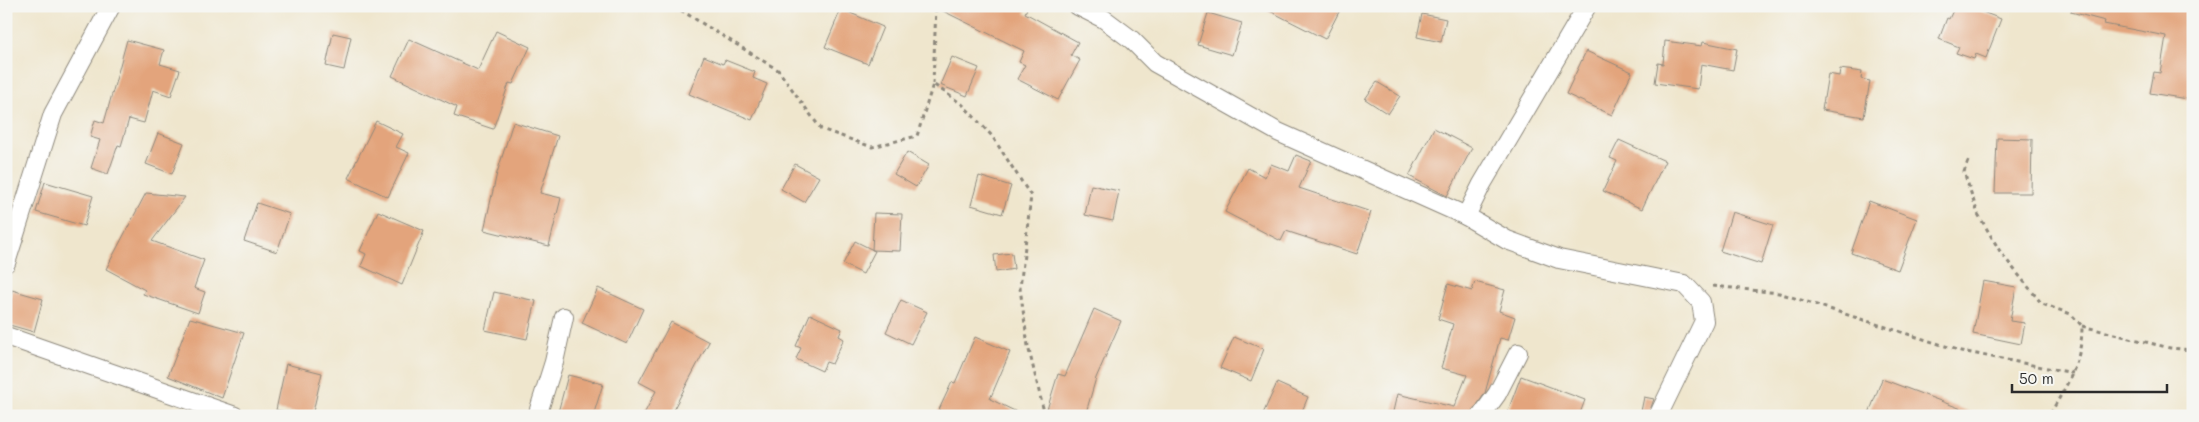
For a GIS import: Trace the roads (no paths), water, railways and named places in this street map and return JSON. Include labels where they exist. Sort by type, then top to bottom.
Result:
[{"type":"street","points":[[6,263],[53,114],[111,6]]},
{"type":"street","points":[[1078,6],[1111,24],[1132,40],[1155,64],[1278,132],[1466,216],[1508,240],[1559,259],[1684,284],[1700,302],[1704,321],[1658,416]]},
{"type":"street","points":[[1466,216],[1482,184],[1587,6]]},
{"type":"street","points":[[537,416],[554,362],[564,317]]},
{"type":"street","points":[[6,336],[235,416]]},
{"type":"street","points":[[1481,416],[1497,394],[1518,353]]}]
